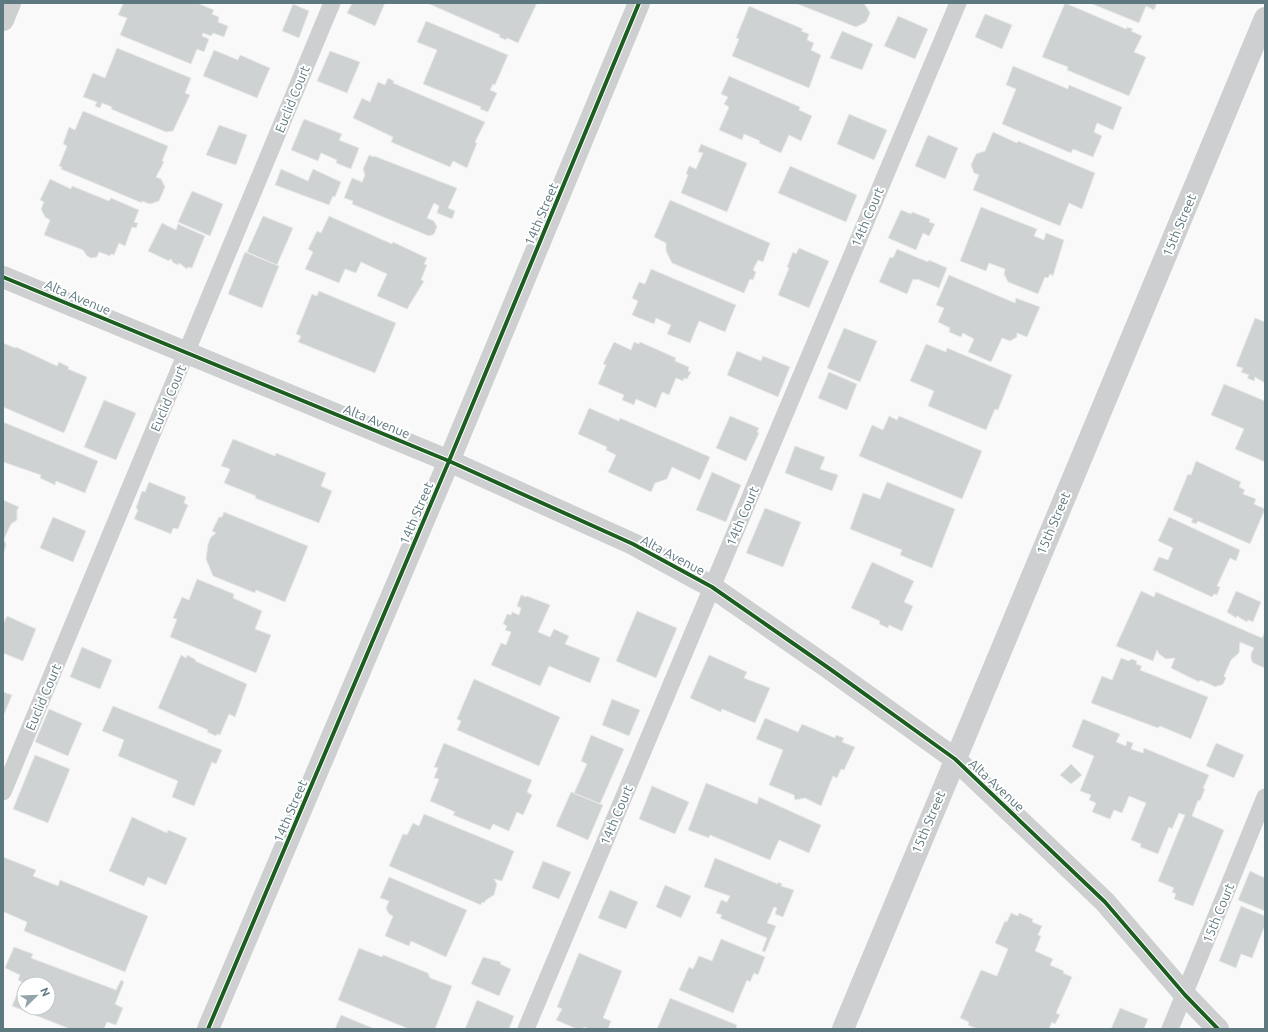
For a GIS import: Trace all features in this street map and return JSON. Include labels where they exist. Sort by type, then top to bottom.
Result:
[{"type":"street","points":[[3,20],[10,3]]},
{"type":"street","name":"14th Street","points":[[208,1029],[449,461],[639,3]]},
{"type":"street","name":"15th Street","points":[[843,1029],[1265,18]]},
{"type":"street","name":"Alta Avenue","points":[[3,277],[449,461],[633,544],[712,587],[830,669],[955,759],[1105,902],[1185,995],[1218,1029]]},
{"type":"lane","name":"Euclid Court","points":[[3,792],[187,354],[332,3]]},
{"type":"lane","name":"14th Court","points":[[526,1029],[958,3]]},
{"type":"lane","name":"15th Court","points":[[1170,1029],[1265,797]]},
{"type":"building","points":[[121,3],[197,3],[214,10],[212,14],[219,17],[218,22],[228,26],[224,37],[213,33],[211,36],[203,33],[202,36],[209,39],[204,52],[197,49],[191,64],[120,35],[127,18],[118,15],[123,4]]},
{"type":"building","points":[[352,3],[385,3],[375,26],[347,13]]},
{"type":"building","points":[[427,3],[537,3],[518,43],[507,38],[506,40],[499,37],[500,35]]},
{"type":"building","points":[[795,3],[864,3],[870,13],[866,22],[856,27]]},
{"type":"building","points":[[1065,3],[1126,29],[1127,27],[1133,29],[1131,31],[1142,36],[1134,52],[1146,57],[1129,96],[1067,70],[1068,67],[1042,57]]},
{"type":"building","points":[[1090,3],[1157,3],[1154,10],[1146,6],[1139,23]]},
{"type":"building","points":[[293,4],[309,11],[299,38],[282,31]]},
{"type":"building","points":[[749,6],[803,29],[801,31],[809,34],[807,40],[814,43],[811,50],[821,55],[809,88],[732,56],[739,39],[736,38]]},
{"type":"building","points":[[985,14],[1012,25],[1002,49],[975,37]]},
{"type":"building","points":[[898,16],[928,29],[915,59],[884,46]]},
{"type":"building","points":[[426,21],[508,55],[495,85],[493,84],[490,90],[497,93],[488,112],[480,109],[481,107],[423,84],[437,50],[417,42]]},
{"type":"building","points":[[842,31],[873,44],[862,70],[830,58]]},
{"type":"building","points":[[117,48],[191,78],[185,93],[190,95],[173,131],[166,132],[111,109],[112,107],[102,103],[100,108],[95,106],[97,102],[83,97],[93,73],[105,78]]},
{"type":"building","points":[[214,50],[238,60],[240,55],[270,68],[257,98],[203,76]]},
{"type":"building","points":[[330,51],[360,62],[347,93],[317,81]]},
{"type":"building","points":[[1013,66],[1068,89],[1069,85],[1122,107],[1113,130],[1097,123],[1094,132],[1102,136],[1093,157],[1073,149],[1071,153],[1002,124],[1016,89],[1006,85]]},
{"type":"building","points":[[729,76],[800,107],[799,110],[812,116],[801,141],[789,135],[781,153],[744,134],[742,140],[719,130],[729,107],[724,104],[728,97],[721,94]]},
{"type":"building","points":[[388,78],[394,81],[393,83],[485,122],[475,142],[477,143],[467,168],[453,161],[450,167],[391,142],[393,137],[353,118],[362,98],[370,102],[378,82],[385,85]]},
{"type":"building","points":[[83,111],[168,146],[162,161],[164,162],[156,177],[161,179],[165,187],[159,201],[150,204],[142,201],[142,203],[61,169],[62,167],[59,166],[67,146],[63,144],[69,127],[75,130]]},
{"type":"building","points":[[849,114],[887,130],[874,160],[837,144]]},
{"type":"building","points":[[304,119],[342,134],[339,140],[359,148],[351,169],[336,163],[337,160],[321,153],[318,161],[291,150]]},
{"type":"building","points":[[219,125],[247,135],[236,165],[206,155]]},
{"type":"building","points":[[993,132],[1017,143],[1018,141],[1095,173],[1082,209],[1069,203],[1060,226],[973,190],[979,175],[974,173],[971,165],[976,154],[985,151]]},
{"type":"building","points":[[928,135],[958,148],[945,179],[915,166]]},
{"type":"building","points":[[701,144],[747,163],[727,212],[681,193],[688,175],[686,174],[689,166],[696,169],[703,153],[698,152]]},
{"type":"building","points":[[369,155],[457,188],[448,208],[455,211],[452,219],[437,213],[439,206],[434,203],[427,218],[434,221],[437,227],[434,234],[429,236],[352,204],[353,201],[344,198],[352,178],[362,182],[365,175],[363,169]]},
{"type":"building","points":[[790,166],[857,195],[846,222],[778,193]]},
{"type":"building","points":[[281,169],[308,181],[313,169],[341,182],[335,197],[333,196],[329,205],[275,185]]},
{"type":"building","points":[[50,179],[71,189],[72,186],[109,201],[111,198],[139,210],[134,222],[138,223],[136,228],[132,227],[125,246],[119,243],[114,255],[111,254],[110,256],[99,252],[97,257],[91,258],[87,256],[83,250],[44,235],[50,220],[45,217],[41,209],[44,202],[40,200]]},
{"type":"building","points":[[192,191],[223,204],[210,236],[178,222]]},
{"type":"building","points":[[670,200],[770,243],[763,262],[758,260],[753,270],[756,272],[753,280],[750,279],[744,293],[672,263],[666,251],[666,243],[654,237]]},
{"type":"building","points":[[981,207],[1037,229],[1034,236],[1044,240],[1046,233],[1064,240],[1053,276],[1050,274],[1048,278],[1045,277],[1038,294],[1008,282],[1004,274],[1005,269],[989,263],[986,271],[960,261]]},
{"type":"building","points":[[901,210],[911,214],[912,212],[930,219],[929,222],[935,224],[929,236],[923,233],[916,250],[888,238]]},
{"type":"building","points":[[263,216],[293,228],[277,265],[247,252]]},
{"type":"building","points":[[329,216],[392,244],[393,242],[427,258],[424,264],[427,265],[421,280],[424,281],[407,309],[377,296],[387,274],[361,262],[356,273],[345,269],[339,283],[305,269],[313,252],[308,249],[317,231],[321,233]]},
{"type":"building","points":[[162,223],[176,230],[178,224],[205,236],[192,268],[188,267],[187,269],[179,263],[178,265],[170,259],[169,261],[148,251]]},
{"type":"building","points":[[799,248],[829,261],[809,308],[778,295],[789,268],[787,267],[793,252],[796,254]]},
{"type":"building","points":[[897,249],[947,268],[939,288],[917,279],[913,279],[907,294],[879,282],[890,257],[893,258]]},
{"type":"building","points":[[245,252],[279,266],[262,308],[228,294]]},
{"type":"building","points":[[651,269],[736,305],[725,332],[699,321],[690,343],[667,334],[671,325],[656,318],[654,324],[632,315],[638,301],[632,298],[639,282],[645,284]]},
{"type":"building","points":[[949,275],[1015,303],[1016,298],[1040,307],[1027,337],[1017,333],[1017,337],[1010,341],[1002,338],[991,362],[968,352],[974,339],[963,333],[961,337],[949,332],[950,328],[938,322],[944,308],[936,305]]},
{"type":"building","points":[[319,291],[396,323],[375,373],[298,342],[301,336],[296,334],[312,294],[317,296]]},
{"type":"building","points":[[1255,318],[1265,322],[1265,383],[1255,377],[1254,381],[1247,378],[1249,375],[1241,372],[1243,368],[1236,366]]},
{"type":"building","points":[[844,328],[877,341],[860,382],[827,368]]},
{"type":"building","points":[[614,342],[631,350],[634,342],[639,344],[640,342],[676,358],[675,361],[689,367],[688,371],[691,372],[687,379],[684,378],[683,381],[676,378],[669,395],[662,392],[656,408],[636,399],[634,405],[622,400],[624,395],[598,384],[606,365],[603,364]]},
{"type":"building","points":[[3,343],[15,348],[16,347],[57,366],[59,362],[69,367],[68,369],[87,377],[64,433],[3,407]]},
{"type":"building","points":[[926,344],[946,352],[947,348],[1012,375],[998,410],[995,409],[986,430],[928,406],[934,391],[910,381]]},
{"type":"building","points":[[737,351],[761,361],[763,356],[790,367],[778,397],[727,375]]},
{"type":"building","points":[[829,372],[857,384],[847,410],[818,398]]},
{"type":"building","points":[[1224,384],[1265,401],[1265,462],[1235,449],[1244,429],[1211,415]]},
{"type":"building","points":[[104,400],[136,413],[116,460],[84,447]]},
{"type":"building","points":[[589,408],[619,421],[620,418],[710,457],[700,480],[672,467],[667,479],[655,483],[651,492],[608,472],[616,455],[606,450],[607,447],[578,434]]},
{"type":"building","points":[[730,416],[759,428],[757,432],[759,433],[746,461],[716,448]]},
{"type":"building","points":[[889,416],[897,420],[899,416],[982,451],[962,499],[859,456],[872,425],[883,430]]},
{"type":"building","points":[[3,422],[98,461],[85,493],[56,481],[55,485],[40,478],[41,475],[3,462]]},
{"type":"building","points":[[233,439],[275,456],[276,453],[326,473],[321,486],[332,491],[319,523],[255,498],[256,496],[224,483],[230,469],[221,466]]},
{"type":"building","points":[[795,446],[825,457],[820,469],[838,475],[832,491],[785,473]]},
{"type":"building","points":[[1196,461],[1241,482],[1239,487],[1245,490],[1243,494],[1256,499],[1254,504],[1265,509],[1250,544],[1198,521],[1196,524],[1191,522],[1193,519],[1173,510],[1188,474],[1191,475]]},
{"type":"building","points":[[712,472],[741,485],[726,522],[696,510]]},
{"type":"building","points":[[149,482],[186,497],[184,503],[188,505],[178,529],[173,528],[171,534],[134,519],[138,510],[136,508],[142,491],[145,492]]},
{"type":"building","points":[[887,482],[955,509],[932,568],[900,555],[902,550],[850,529],[863,493],[880,499]]},
{"type":"building","points":[[3,500],[19,507],[17,510],[17,520],[11,524],[4,539],[6,545],[3,555]]},
{"type":"building","points":[[765,508],[801,522],[783,567],[746,553]]},
{"type":"building","points":[[224,512],[308,546],[285,602],[256,590],[255,593],[213,576],[206,559],[208,544],[211,537],[216,533],[212,531],[219,517],[222,517]]},
{"type":"building","points":[[53,517],[86,531],[73,562],[40,548]]},
{"type":"building","points":[[1169,517],[1240,550],[1236,561],[1230,558],[1217,586],[1220,587],[1217,595],[1214,594],[1212,597],[1153,570],[1159,557],[1168,560],[1173,548],[1158,541]]},
{"type":"building","points":[[872,562],[914,581],[904,602],[913,606],[902,631],[889,625],[888,628],[879,624],[880,621],[851,608]]},
{"type":"building","points":[[197,579],[234,594],[233,598],[262,611],[255,629],[271,635],[256,673],[170,637],[177,619],[173,618],[182,597],[189,600]]},
{"type":"building","points":[[1141,591],[1154,597],[1156,592],[1262,638],[1265,632],[1265,668],[1253,663],[1251,653],[1254,648],[1240,642],[1239,653],[1231,660],[1224,676],[1226,678],[1223,684],[1216,687],[1200,680],[1199,682],[1171,668],[1175,658],[1166,659],[1159,654],[1157,650],[1153,661],[1116,646]]},
{"type":"building","points":[[1236,591],[1261,602],[1253,622],[1248,620],[1247,622],[1237,616],[1236,618],[1227,612]]},
{"type":"building","points":[[521,595],[550,605],[538,632],[550,637],[554,629],[569,636],[565,644],[600,658],[590,683],[549,666],[540,686],[491,665],[501,643],[506,645],[511,632],[505,630],[507,626],[503,624],[507,614],[511,615],[512,612],[519,615],[521,608],[517,606]]},
{"type":"building","points":[[637,611],[677,628],[656,678],[616,661]]},
{"type":"building","points":[[7,616],[36,629],[23,661],[3,653],[3,624]]},
{"type":"building","points":[[82,647],[112,660],[100,689],[70,677]]},
{"type":"building","points":[[181,655],[186,658],[187,655],[196,660],[195,661],[247,684],[235,717],[229,714],[220,735],[217,734],[216,736],[207,732],[208,730],[158,708]]},
{"type":"building","points":[[709,655],[747,672],[744,678],[770,688],[755,723],[722,709],[721,712],[690,698]]},
{"type":"building","points":[[1121,658],[1129,661],[1131,659],[1137,661],[1136,664],[1142,666],[1140,670],[1208,697],[1191,739],[1160,726],[1158,728],[1091,703],[1102,676],[1112,680]]},
{"type":"building","points":[[474,679],[560,717],[539,766],[457,730],[461,721],[457,719]]},
{"type":"building","points":[[3,692],[12,695],[3,717]]},
{"type":"building","points":[[612,699],[640,710],[629,736],[602,725]]},
{"type":"building","points":[[113,706],[222,750],[216,764],[212,762],[194,806],[172,797],[178,781],[118,756],[124,740],[102,731]]},
{"type":"building","points":[[49,709],[82,723],[68,756],[35,742]]},
{"type":"building","points":[[765,718],[798,732],[802,724],[835,738],[836,735],[844,738],[842,742],[855,747],[844,770],[841,769],[837,778],[833,776],[821,806],[805,798],[795,800],[794,795],[769,785],[783,750],[756,739]]},
{"type":"building","points":[[1083,719],[1120,734],[1116,742],[1126,746],[1127,741],[1133,743],[1131,749],[1143,753],[1144,748],[1209,775],[1203,788],[1205,789],[1200,801],[1198,800],[1192,816],[1224,830],[1193,906],[1174,899],[1176,894],[1172,892],[1174,888],[1158,881],[1185,815],[1179,813],[1172,829],[1169,827],[1158,854],[1140,847],[1141,844],[1131,840],[1146,803],[1129,796],[1122,813],[1114,810],[1110,819],[1092,812],[1096,803],[1089,800],[1091,795],[1080,791],[1094,756],[1072,747]]},
{"type":"building","points":[[591,735],[624,749],[600,804],[574,793],[587,764],[581,761]]},
{"type":"building","points":[[444,743],[532,780],[527,792],[532,795],[523,815],[517,812],[509,831],[493,824],[490,830],[453,815],[455,812],[430,801],[439,779],[434,778],[438,768],[434,767]]},
{"type":"building","points":[[1216,743],[1244,755],[1234,778],[1206,766]]},
{"type":"building","points":[[35,755],[70,769],[48,823],[13,809]]},
{"type":"building","points":[[1071,764],[1082,775],[1071,784],[1060,775]]},
{"type":"building","points":[[706,783],[757,804],[759,797],[821,825],[809,853],[779,840],[770,860],[710,835],[709,838],[688,830]]},
{"type":"building","points":[[652,786],[689,802],[675,834],[639,819]]},
{"type":"building","points":[[571,792],[603,805],[588,840],[556,826]]},
{"type":"building","points":[[424,814],[514,851],[502,881],[494,879],[497,884],[494,895],[484,903],[482,902],[481,905],[389,866],[403,834],[407,835],[413,823],[419,826]]},
{"type":"building","points":[[132,817],[167,833],[168,830],[187,838],[166,885],[148,877],[144,886],[109,871]]},
{"type":"building","points":[[3,857],[36,870],[33,876],[58,886],[60,880],[148,916],[125,972],[24,931],[27,922],[4,912],[3,915]]},
{"type":"building","points":[[715,858],[778,884],[778,882],[782,884],[781,886],[794,890],[783,917],[775,914],[777,908],[774,907],[767,923],[776,926],[765,952],[762,951],[767,938],[720,918],[722,915],[716,913],[721,900],[727,902],[730,896],[704,887]]},
{"type":"building","points":[[543,861],[571,872],[559,899],[532,888]]},
{"type":"building","points":[[1250,871],[1265,878],[1265,911],[1238,900]]},
{"type":"building","points":[[389,877],[467,910],[446,957],[411,941],[409,946],[385,936],[393,916],[389,914],[386,908],[389,901],[380,898]]},
{"type":"building","points":[[665,885],[691,896],[681,918],[656,907]]},
{"type":"building","points":[[610,890],[638,902],[626,929],[598,918]]},
{"type":"building","points":[[1241,906],[1265,916],[1265,925],[1252,958],[1241,954],[1236,968],[1219,961]]},
{"type":"building","points":[[1011,913],[1018,916],[1019,913],[1033,919],[1032,922],[1042,926],[1038,935],[1041,936],[1035,951],[1053,959],[1050,965],[1064,971],[1063,973],[1072,977],[1056,1013],[1060,1015],[1055,1024],[1052,1022],[1049,1029],[977,1029],[968,1025],[969,1022],[960,1018],[981,970],[997,976],[1008,949],[995,943],[1005,921],[1007,922]]},
{"type":"building","points":[[721,939],[765,957],[758,975],[754,973],[750,982],[747,980],[733,1013],[679,990],[689,967],[693,969],[699,956],[712,961]]},
{"type":"building","points":[[14,947],[33,954],[31,958],[116,990],[121,980],[124,982],[115,1004],[123,1008],[116,1025],[107,1022],[104,1029],[70,1029],[37,1016],[56,1016],[56,976],[20,975],[5,968]]},
{"type":"building","points":[[359,948],[382,957],[383,955],[428,973],[430,978],[452,986],[435,1029],[409,1029],[338,1000]]},
{"type":"building","points":[[579,953],[622,971],[603,1018],[611,1021],[608,1029],[589,1029],[584,1027],[583,1029],[577,1029],[556,1020],[562,1009],[557,1007]]},
{"type":"building","points":[[483,957],[501,962],[500,964],[511,969],[499,996],[471,984]]},
{"type":"building","points":[[16,996],[16,1008],[12,1006]]},
{"type":"building","points":[[670,998],[737,1025],[736,1029],[657,1029]]},
{"type":"building","points":[[477,1000],[514,1016],[509,1029],[465,1029]]},
{"type":"building","points":[[1120,1008],[1148,1019],[1144,1029],[1111,1029]]},
{"type":"building","points":[[341,1015],[375,1029],[335,1029]]},
{"type":"cycle path","points":[[208,1029],[449,461],[639,3]]},
{"type":"cycle path","points":[[3,277],[449,461],[633,544],[712,587],[830,669],[955,759],[1105,902],[1185,995],[1218,1029]]}]
